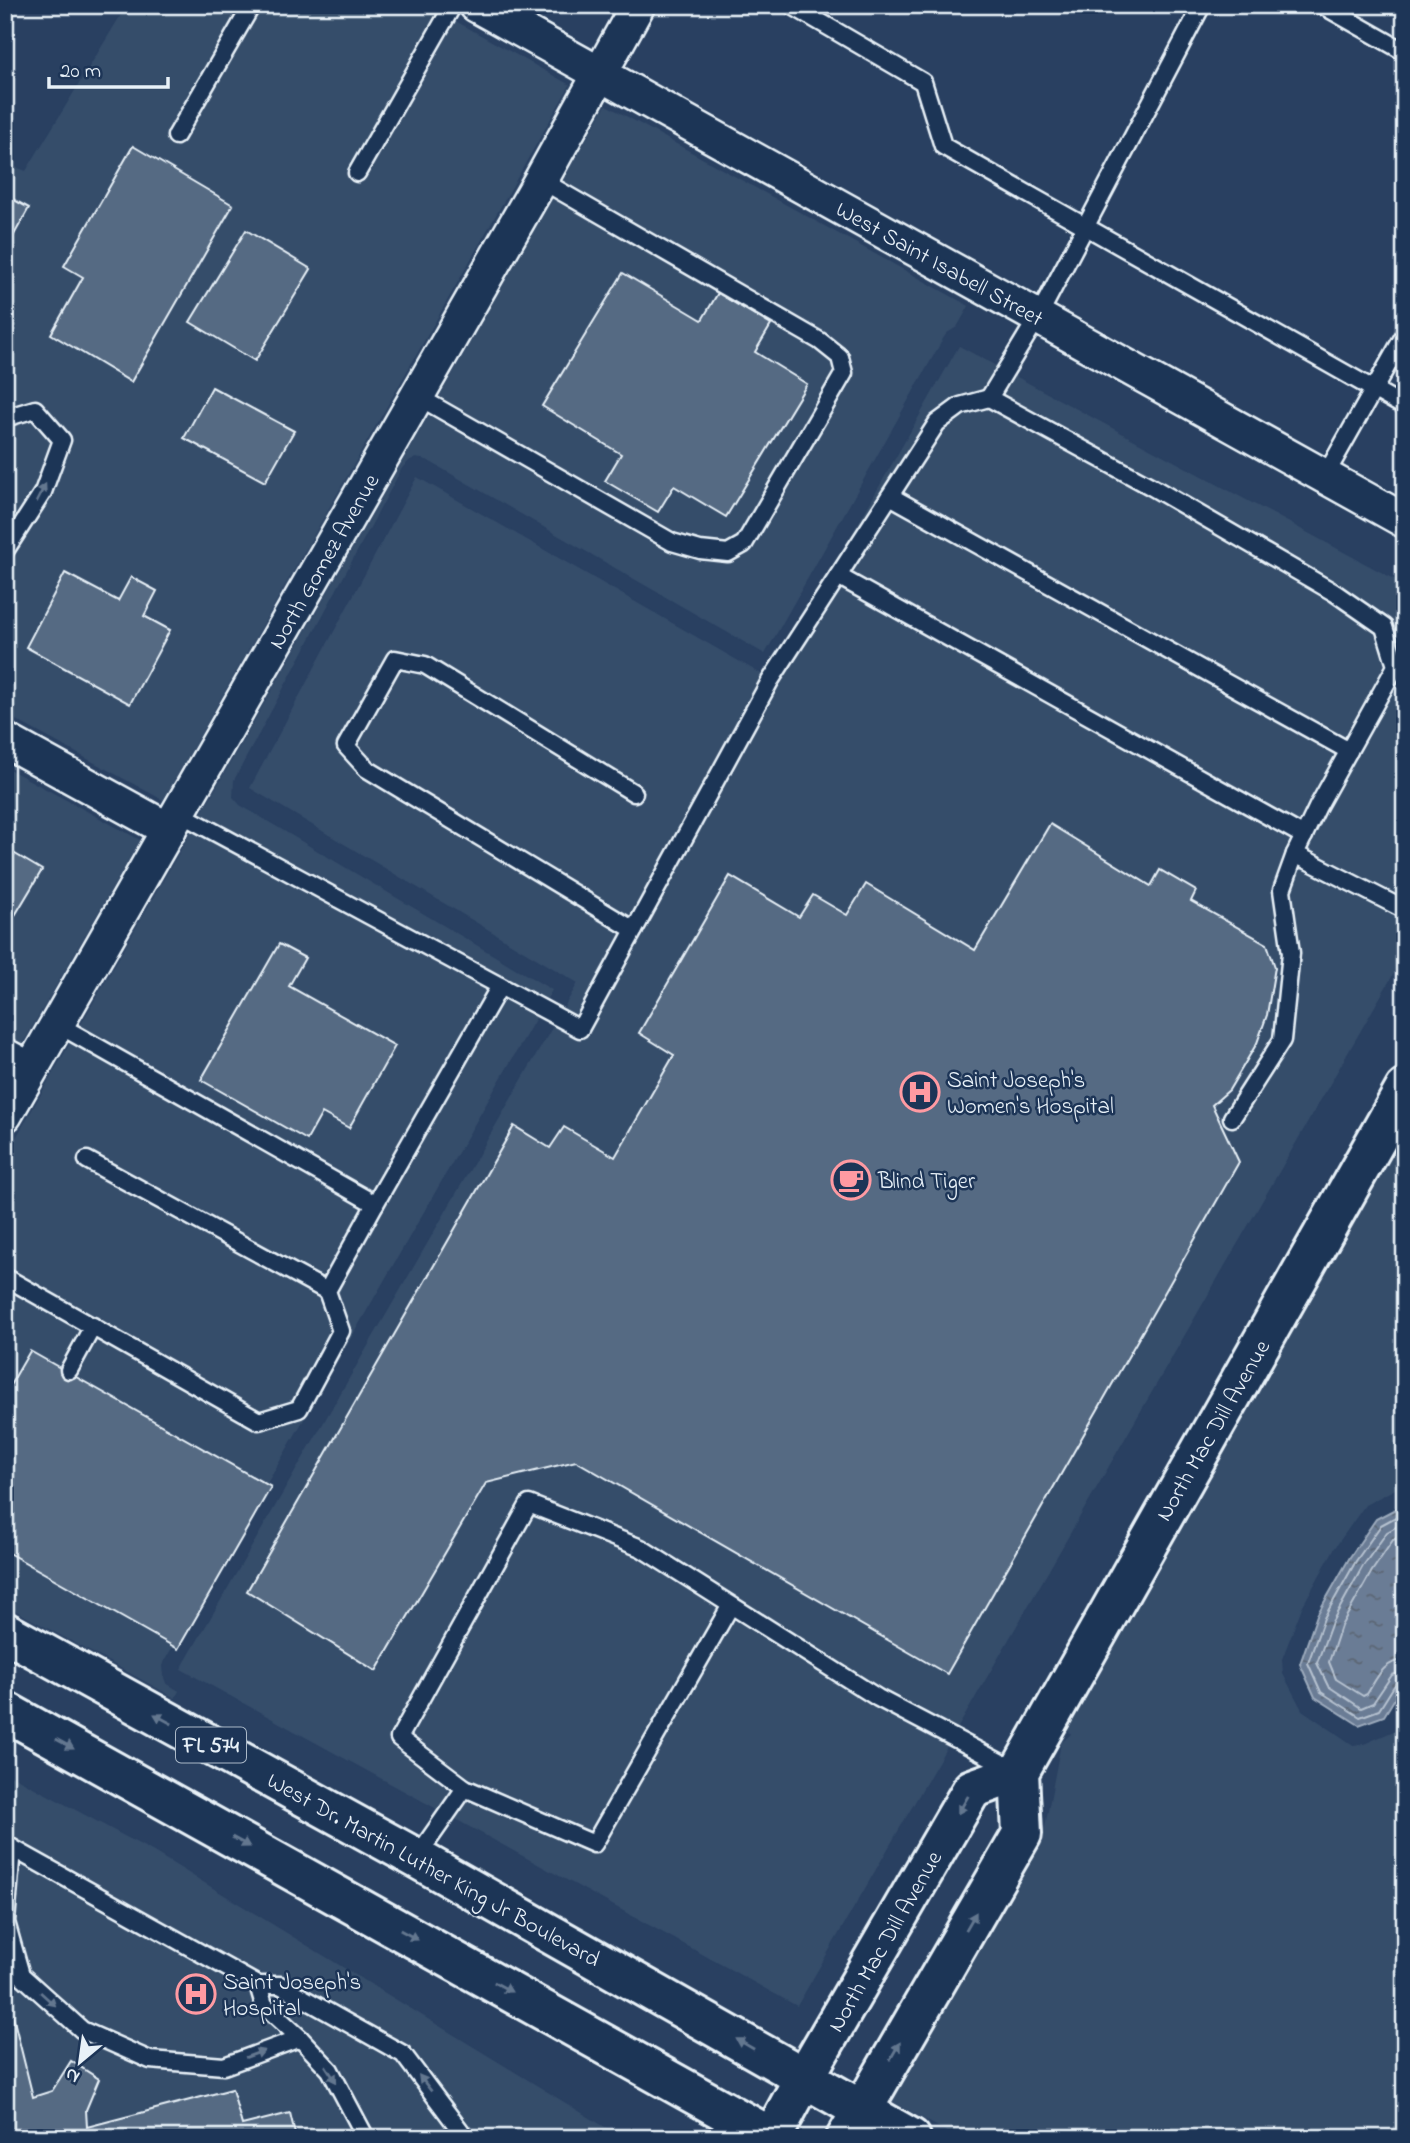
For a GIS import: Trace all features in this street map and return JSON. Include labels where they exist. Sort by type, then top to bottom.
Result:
[{"type":"main road","name":"North Mac Dill Avenue","points":[[773,2138],[804,2078],[972,1788],[1018,1772],[1405,1089]]},
{"type":"main road","name":"West Dr. Martin Luther King Jr Boulevard","points":[[5,1632],[416,1858],[804,2078],[854,2124]]},
{"type":"main road","points":[[5,1711],[773,2138]]},
{"type":"main road","points":[[854,2124],[1022,1833],[1018,1772]]},
{"type":"main road","name":"FL 574","points":[[854,2124],[911,2138]]},
{"type":"street","name":"West Saint Isabell Street","points":[[476,5],[1405,521]]},
{"type":"street","name":"North Gomez Avenue","points":[[5,1115],[541,180],[638,5]]},
{"type":"street","points":[[5,740],[174,821]]},
{"type":"lane","points":[[176,136],[252,5]]},
{"type":"lane","points":[[357,173],[453,5]]},
{"type":"lane","points":[[791,5],[922,82],[943,146],[1405,407]]},
{"type":"lane","points":[[174,821],[580,1029],[770,681],[937,423],[960,406],[989,398],[1038,317],[1202,5]]},
{"type":"lane","points":[[1322,5],[1405,52]]},
{"type":"lane","points":[[417,396],[673,542],[699,550],[728,553],[744,544],[844,373],[840,357],[820,341],[541,180]]},
{"type":"lane","points":[[1325,476],[1405,334]]},
{"type":"lane","points":[[989,398],[1152,487],[1335,593],[1384,627],[1396,666],[1304,836],[1282,890],[1291,953],[1282,1040],[1232,1118]]},
{"type":"lane","points":[[5,418],[36,409],[62,440],[43,492],[5,551]]},
{"type":"lane","points":[[890,496],[1349,751]]},
{"type":"lane","points":[[838,576],[1304,836]]},
{"type":"lane","points":[[634,793],[425,665],[395,659],[346,746],[367,769],[634,930]]},
{"type":"lane","points":[[1295,854],[1405,910]]},
{"type":"lane","points":[[327,1291],[500,986]]},
{"type":"lane","points":[[57,1024],[375,1204]]},
{"type":"lane","points":[[5,1046],[35,1062]]},
{"type":"lane","points":[[5,1277],[259,1421],[299,1409],[341,1331],[327,1291],[88,1160]]},
{"type":"lane","points":[[69,1370],[93,1326]]},
{"type":"lane","points":[[730,1605],[594,1844],[465,1788],[399,1738],[529,1504],[641,1548],[878,1698],[1018,1772]]},
{"type":"lane","points":[[416,1858],[465,1788]]},
{"type":"lane","points":[[300,2038],[223,2066],[150,2060],[82,2030],[21,1975],[6,1922],[9,1846],[258,1986],[279,1985],[403,2054],[466,2138]]},
{"type":"lane","points":[[258,1986],[264,2005],[330,2070],[366,2138]]},
{"type":"shaded area","points":[[127,5],[427,5],[570,85],[163,800],[5,714],[5,163],[26,171]]},
{"type":"shaded area","points":[[606,105],[969,306],[957,327],[944,337],[765,654],[427,460],[416,458],[402,468],[234,780],[233,797],[240,805],[552,990],[165,1660],[163,1666],[166,1683],[179,1691],[175,1698],[5,1605],[5,1157]]},
{"type":"shaded area","name":"Saint Joseph's Women's Hospital","points":[[959,346],[1405,585],[1405,954],[797,2006],[181,1669],[578,983],[250,788],[417,477],[770,679]]},
{"type":"shaded area","points":[[5,767],[140,840],[5,1074]]},
{"type":"shaded area","points":[[1405,1131],[1405,1486],[1365,1505],[1334,1549],[1302,1607],[1282,1659],[1283,1674],[1302,1710],[1353,1745],[1364,1744],[1394,1731],[1405,1716],[1405,2138],[958,2138],[890,2100],[1045,1827],[1061,1743],[1071,1734],[1067,1728]]},
{"type":"shaded area","name":"Saint Joseph's Hospital","points":[[5,1772],[152,1851],[623,2138],[5,2138]]},
{"type":"water","points":[[1403,1505],[1405,1682],[1384,1716],[1359,1725],[1315,1697],[1300,1664],[1317,1615],[1350,1557],[1376,1519]]},
{"type":"building","points":[[133,146],[233,205],[131,382],[51,334],[83,277],[64,266]]},
{"type":"building","points":[[5,195],[29,208],[5,251]]},
{"type":"building","points":[[246,230],[311,269],[255,361],[190,322]]},
{"type":"building","points":[[623,273],[702,320],[718,293],[771,325],[755,352],[807,384],[726,517],[674,486],[658,512],[605,481],[621,454],[542,406]]},
{"type":"building","points":[[212,387],[294,431],[265,482],[184,438]]},
{"type":"building","points":[[65,573],[118,601],[131,577],[157,591],[144,616],[170,630],[130,704],[26,647]]},
{"type":"building","points":[[1050,824],[1151,886],[1160,870],[1196,891],[1191,901],[1267,944],[1275,967],[1267,1015],[1257,1043],[1229,1090],[1212,1105],[1239,1162],[947,1674],[576,1461],[486,1483],[376,1671],[247,1591],[514,1126],[550,1148],[564,1127],[615,1157],[674,1055],[639,1033],[730,876],[799,917],[813,895],[847,915],[866,884],[975,950]]},
{"type":"building","points":[[5,848],[42,870],[5,932]]},
{"type":"building","points":[[279,944],[305,958],[289,986],[395,1046],[349,1128],[322,1113],[307,1140],[201,1080]]},
{"type":"building","points":[[30,1351],[271,1487],[178,1649],[5,1551],[5,1394]]},
{"type":"building","points":[[5,1984],[33,2097],[52,2091],[71,2061],[99,2079],[86,2110],[87,2127],[232,2089],[242,2125],[290,2113],[296,2138],[5,2138]]},
{"type":"place","name":"Saint Joseph's Women's Hospital","points":[[920,1092]]},
{"type":"place","name":"Blind Tiger","points":[[851,1180]]},
{"type":"place","name":"Saint Joseph's Hospital","points":[[196,1994]]}]
